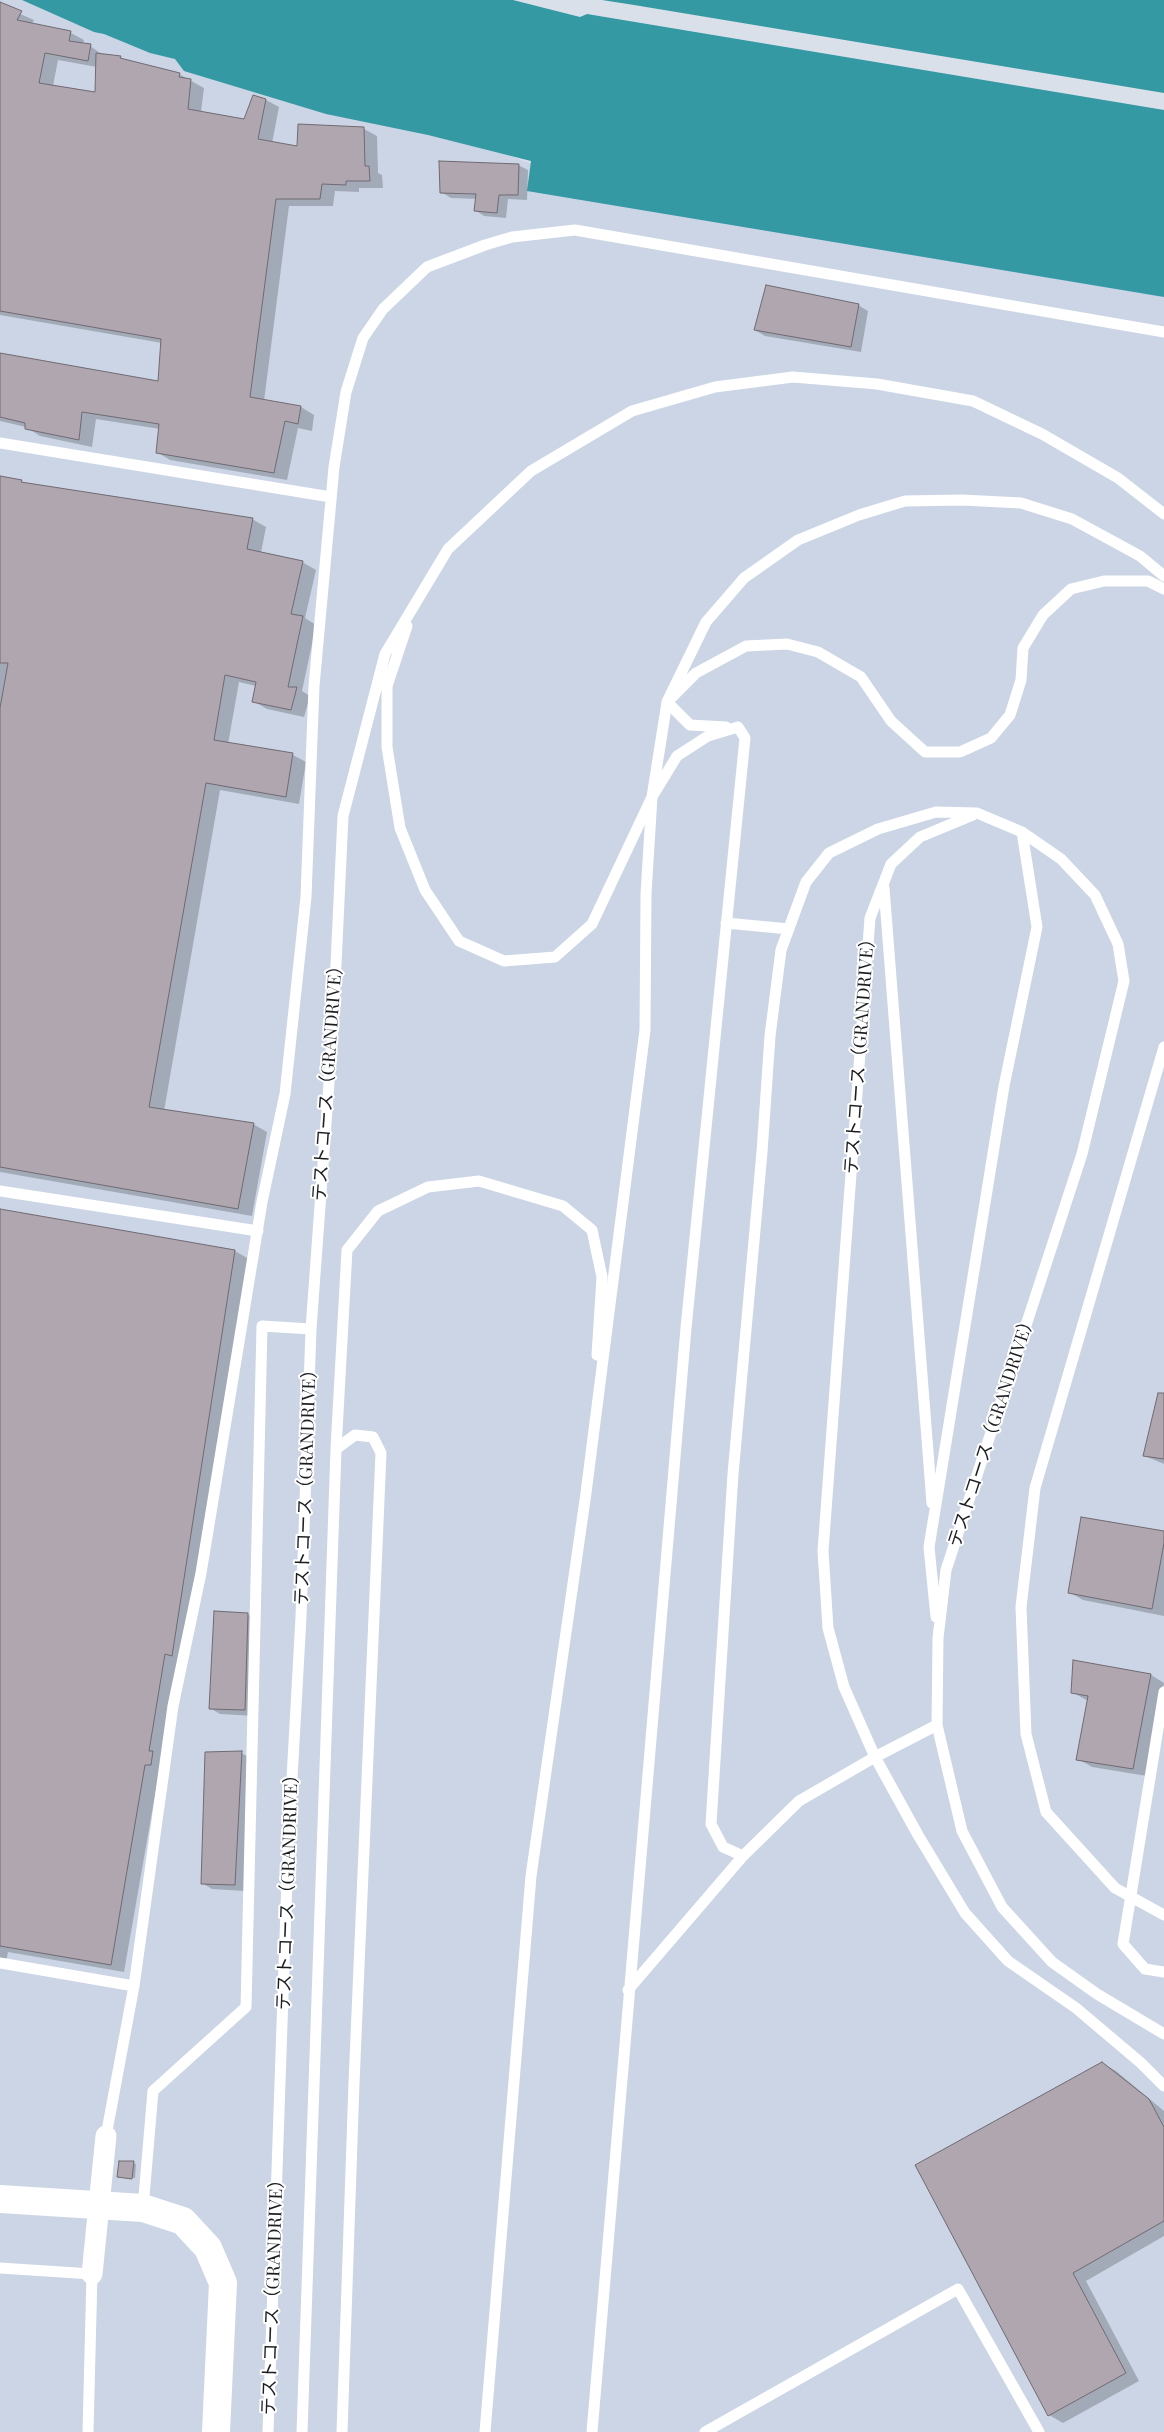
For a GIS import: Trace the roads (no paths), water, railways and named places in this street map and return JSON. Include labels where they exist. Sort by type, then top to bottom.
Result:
[{"type":"street","points":[[92,2274],[106,2136]]},
{"type":"street","points":[[0,2199],[143,2208],[183,2221],[208,2248],[223,2283],[216,2432]]},
{"type":"lane","points":[[106,2136],[134,1986],[173,1706],[201,1573],[258,1231],[285,1094],[306,897],[314,686],[334,466],[346,392],[363,338],[382,309],[426,267],[485,244],[512,237],[575,230],[1164,332]]},
{"type":"lane","name":"テストコース（GRANDRIVE）","points":[[268,2432],[288,1850],[301,1617],[311,1329],[334,1028],[343,816],[385,654],[448,549],[532,471],[632,411],[715,387],[793,378],[877,384],[973,402],[1042,434],[1118,478],[1164,514]]},
{"type":"lane","points":[[0,443],[331,497]]},
{"type":"lane","points":[[485,2432],[531,1876],[586,1493],[645,1030],[646,894],[652,797],[667,702],[706,622],[744,578],[798,540],[859,515],[905,501],[962,500],[1021,503],[1072,519],[1140,556],[1164,576]]},
{"type":"lane","points":[[667,702],[696,673],[746,646],[786,644],[818,652],[861,677],[891,721],[925,752],[960,752],[991,738],[1010,715],[1021,680],[1023,648],[1043,615],[1071,589],[1104,581],[1148,581],[1164,589]]},
{"type":"lane","points":[[414,605],[387,686],[387,747],[400,828],[425,890],[459,941],[504,961],[555,957],[592,924],[652,797],[677,756],[708,736],[738,727]]},
{"type":"lane","points":[[667,702],[690,725],[738,727]]},
{"type":"lane","points":[[592,2432],[628,1990],[686,1328],[745,738],[738,727]]},
{"type":"lane","name":"テストコース（GRANDRIVE）","points":[[743,1856],[723,1847],[711,1824],[733,1474],[762,1152],[770,1036],[781,950],[806,882],[829,853],[878,828],[936,812],[977,813],[1022,832],[1061,859],[1094,895],[1118,944],[1124,981],[1082,1154],[946,1570],[938,1638],[937,1725],[962,1831],[1002,1907],[1052,1962],[1098,1994],[1164,2034]]},
{"type":"lane","name":"テストコース（GRANDRIVE）","points":[[977,813],[920,837],[891,864],[870,918],[823,1551],[828,1628],[844,1687],[875,1757],[918,1835],[966,1913],[1008,1961],[1076,2008],[1142,2063],[1164,2086]]},
{"type":"lane","points":[[938,1638],[929,1547],[1004,1086],[1037,927],[1022,832]]},
{"type":"lane","name":"テストコース（GRANDRIVE）","points":[[884,884],[934,1522]]},
{"type":"lane","points":[[726,923],[789,929]]},
{"type":"lane","points":[[1164,1047],[1035,1488],[1021,1607],[1026,1734],[1046,1812],[1115,1888],[1164,1914]]},
{"type":"lane","points":[[302,2432],[336,1449],[348,1250],[378,1211],[428,1187],[479,1181],[563,1206],[592,1230],[602,1277],[586,1493]]},
{"type":"lane","points":[[0,1191],[258,1231]]},
{"type":"lane","points":[[143,2208],[153,2091],[246,2007],[262,1326],[311,1329]]},
{"type":"lane","points":[[336,1449],[355,1435],[373,1437],[381,1453],[354,2082],[342,2432]]},
{"type":"lane","points":[[1164,1692],[1123,1944],[1145,1969],[1164,1972]]},
{"type":"lane","points":[[628,1990],[743,1856],[799,1802],[875,1757],[937,1725]]},
{"type":"lane","points":[[0,1963],[134,1986]]},
{"type":"lane","points":[[0,2268],[92,2274],[88,2432]]},
{"type":"lane","points":[[705,2432],[958,2289],[1039,2432]]},
{"type":"water","points":[[22,0],[513,0],[580,17],[587,14],[1164,110],[1164,297],[527,191],[531,161],[428,135],[326,114],[184,71],[175,59],[150,53],[104,34],[94,32]]},
{"type":"water","points":[[602,0],[1164,0],[1164,93],[634,5]]}]
